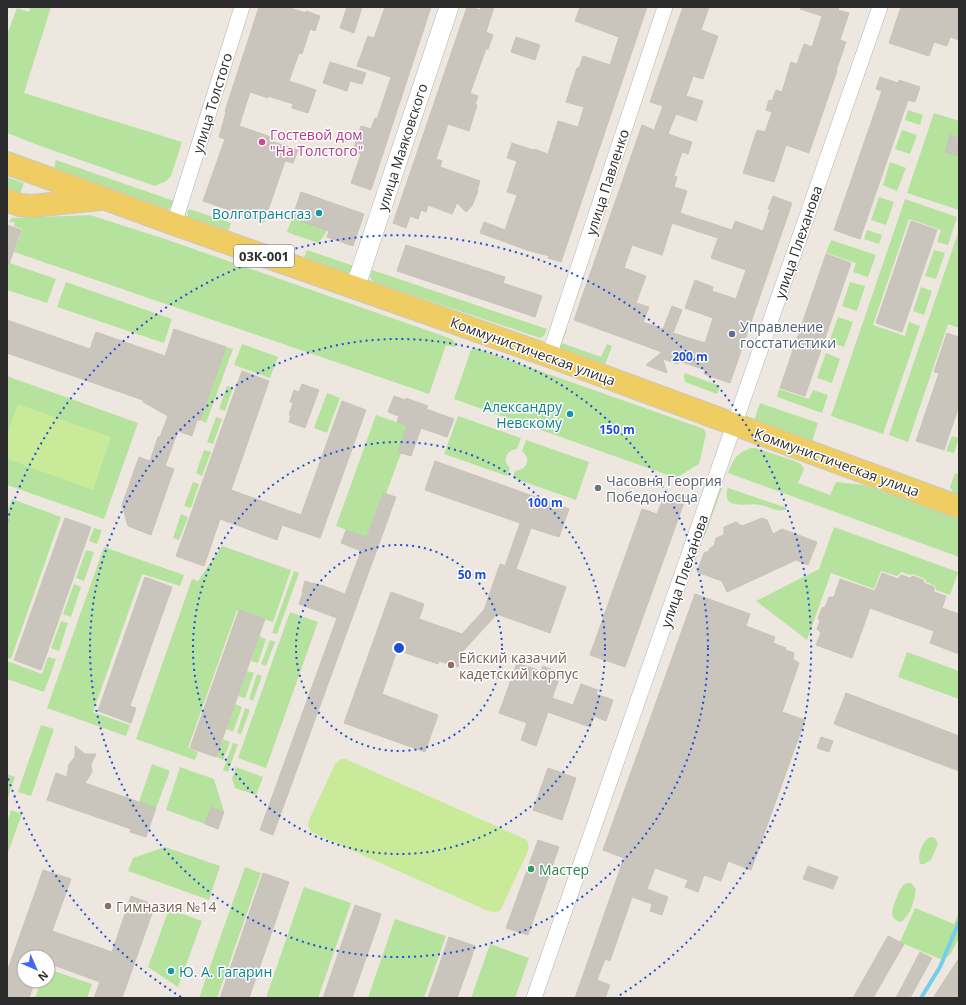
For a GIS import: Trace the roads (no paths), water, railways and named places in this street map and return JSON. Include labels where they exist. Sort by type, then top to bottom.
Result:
[{"type":"main road","name":"Коммунистическая улица","points":[[7,163],[174,224],[549,356],[959,507]]},
{"type":"main road","points":[[32,206],[43,176]]},
{"type":"main road","name":"Коммунистическая улица","points":[[7,200],[32,206],[105,199]]},
{"type":"street","name":"улица Толстого","points":[[174,224],[242,7]]},
{"type":"street","name":"улица Маяковского","points":[[355,288],[448,7]]},
{"type":"street","name":"улица Павленко","points":[[549,356],[666,7]]},
{"type":"street","name":"улица Плеханова","points":[[534,998],[880,7]]},
{"type":"waterway","points":[[921,998],[940,967],[959,922]]},
{"type":"place","name":"Гостевой дом \"На Толстого\"","points":[[262,142]]},
{"type":"place","name":"Волготрансгаз","points":[[319,213]]},
{"type":"place","name":"Управление госстатистики","points":[[732,334]]},
{"type":"place","name":"Александру Невскому","points":[[570,414]]},
{"type":"place","name":"Часовня Георгия Победоносца","points":[[598,488]]},
{"type":"place","name":"Ейский казачий кадетский корпус","points":[[451,665]]},
{"type":"place","name":"Мастер","points":[[531,869]]},
{"type":"place","name":"Гимназия №14","points":[[108,906]]},
{"type":"place","name":"Ю. А. Гагарин","points":[[171,971]]}]
